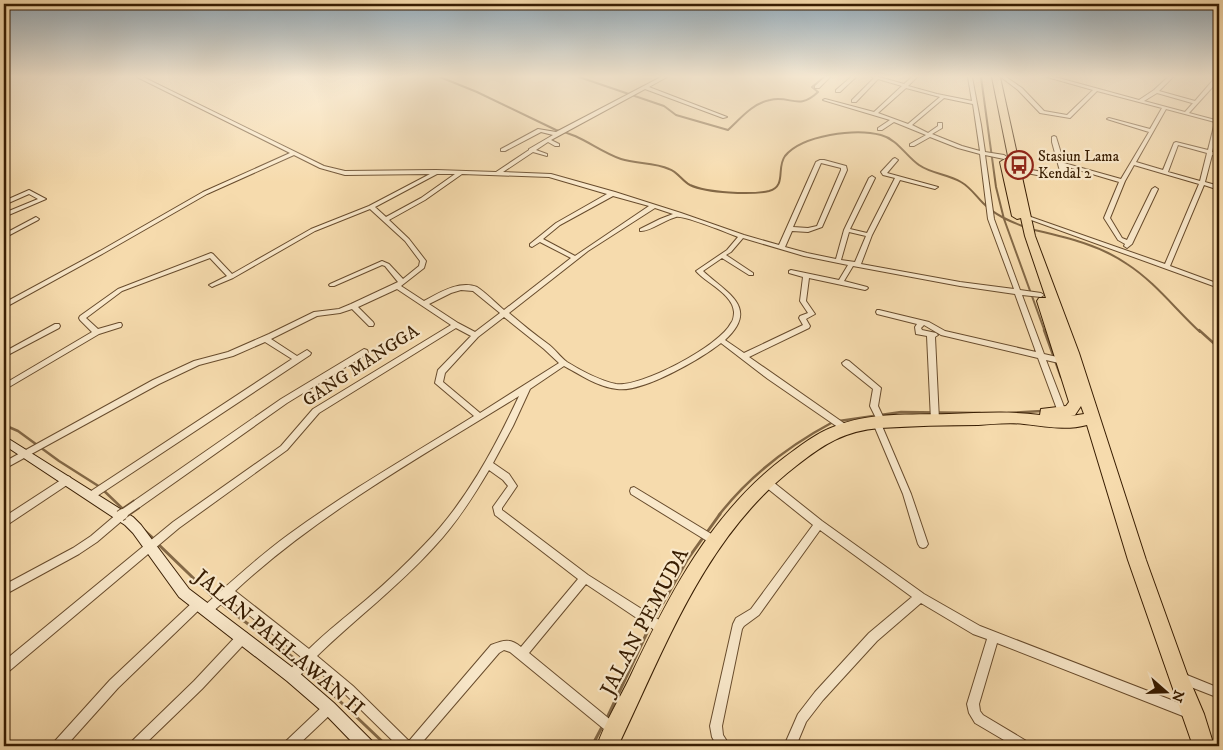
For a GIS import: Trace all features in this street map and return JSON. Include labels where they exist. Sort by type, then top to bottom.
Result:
[{"type":"highway","points":[[995,112],[1002,157],[1023,218]]},
{"type":"highway","points":[[1004,112],[1016,169],[1025,234],[1040,295],[1060,360],[1076,402],[1070,411],[1062,412]]},
{"type":"highway","points":[[1025,234],[1075,362],[1134,551],[1204,746]]},
{"type":"highway","name":"JALAN PEMUDA","points":[[1023,418],[1033,414],[1062,412]]},
{"type":"highway","name":"JALAN PEMUDA","points":[[607,746],[609,726],[660,627],[713,539],[735,512],[765,481],[794,458],[843,427],[880,421],[935,414],[1075,422],[1092,418]]},
{"type":"street","points":[[211,112],[322,167],[345,173],[436,172],[549,175],[613,193],[781,248],[838,261],[1017,293],[1040,295]]},
{"type":"street","points":[[497,174],[547,140],[600,112]]},
{"type":"street","points":[[711,112],[725,117]]},
{"type":"street","points":[[871,112],[985,155],[1002,157]]},
{"type":"street","points":[[908,126],[925,112]]},
{"type":"street","points":[[977,112],[985,155],[990,212],[1017,293],[1044,357],[1062,412]]},
{"type":"street","points":[[1042,112],[1068,117],[1073,112]]},
{"type":"street","points":[[1129,244],[1120,238],[1107,218],[1122,181],[1163,112]]},
{"type":"street","points":[[1167,267],[1202,183],[1208,152],[1218,122],[1182,112]]},
{"type":"street","points":[[1109,119],[1151,131]]},
{"type":"street","points":[[880,129],[894,120]]},
{"type":"street","points":[[912,145],[940,127],[940,124]]},
{"type":"street","points":[[503,150],[540,130],[561,132]]},
{"type":"street","points":[[1016,169],[1062,177],[1064,174],[1062,164],[1056,152],[1054,137]]},
{"type":"street","points":[[547,140],[557,145]]},
{"type":"street","points":[[1164,173],[1178,140],[1219,155]]},
{"type":"street","points":[[531,150],[545,155]]},
{"type":"street","points":[[4,306],[205,193],[295,153]]},
{"type":"street","points":[[895,160],[884,172],[898,178],[934,187]]},
{"type":"street","points":[[781,248],[788,229],[819,162],[822,161],[844,167],[819,227],[808,230],[788,229]]},
{"type":"street","points":[[1062,164],[1122,181]]},
{"type":"street","points":[[1132,164],[1219,188]]},
{"type":"street","points":[[212,285],[231,277],[313,230],[371,207],[436,172]]},
{"type":"street","points":[[385,220],[427,196],[460,173]]},
{"type":"street","points":[[838,261],[847,230],[872,178]]},
{"type":"street","points":[[842,280],[855,264],[898,178]]},
{"type":"street","points":[[1123,252],[1129,244],[1155,189]]},
{"type":"street","points":[[4,203],[29,192],[43,199],[4,215]]},
{"type":"street","points":[[532,245],[558,224],[613,193]]},
{"type":"street","points":[[480,417],[439,383],[441,372],[476,335],[575,258],[654,206]]},
{"type":"street","points":[[4,466],[156,382],[197,363],[230,354],[266,339],[316,314],[340,311],[400,284],[422,267],[423,261],[407,240],[371,207]]},
{"type":"street","points":[[642,230],[679,214]]},
{"type":"street","points":[[4,236],[36,218]]},
{"type":"street","points":[[1023,218],[1219,286]]},
{"type":"street","points":[[847,230],[869,235]]},
{"type":"street","points":[[424,304],[454,289],[469,287],[480,292],[548,347],[564,363],[619,387],[633,385],[661,376],[721,340],[734,326],[737,321],[737,312],[732,301],[722,288],[699,271],[723,256],[742,236]]},
{"type":"street","points":[[540,240],[575,258]]},
{"type":"street","points":[[97,332],[82,318],[83,316],[126,287],[211,255],[231,277]]},
{"type":"street","points":[[723,256],[751,274]]},
{"type":"street","points":[[332,285],[382,263],[387,265],[400,284],[424,304],[456,325],[476,335]]},
{"type":"street","points":[[791,272],[865,288]]},
{"type":"street","points":[[743,357],[807,326],[802,318],[812,314],[803,301],[806,276]]},
{"type":"street","points":[[353,306],[371,324]]},
{"type":"street","points":[[879,312],[922,323],[943,333],[1060,360]]},
{"type":"street","points":[[922,323],[918,327],[918,332],[931,336],[943,333]]},
{"type":"street","points":[[4,387],[97,332],[119,325]]},
{"type":"street","name":"GANG MANGGA","points":[[4,668],[176,525],[284,448],[316,411],[456,325]]},
{"type":"street","points":[[4,355],[57,326]]},
{"type":"street","points":[[931,336],[935,414]]},
{"type":"street","points":[[266,339],[296,360]]},
{"type":"street","points":[[721,340],[843,427]]},
{"type":"street","points":[[4,590],[76,551],[137,504],[284,401],[364,352]]},
{"type":"street","points":[[93,495],[306,353]]},
{"type":"street","points":[[58,746],[114,684],[306,526],[564,363]]},
{"type":"street","points":[[846,363],[877,388],[874,406],[907,494],[923,544]]},
{"type":"street","points":[[301,665],[337,629],[382,592],[444,530],[489,465],[502,442],[526,388]]},
{"type":"street","name":"JALAN PAHLAWAN II","points":[[4,440],[28,453],[66,480],[93,495],[137,529],[152,546],[184,593],[213,601],[243,638],[301,665],[329,708],[368,746]]},
{"type":"street","points":[[489,465],[506,477],[513,486],[497,507],[498,512],[584,578],[643,618],[660,627]]},
{"type":"street","points":[[4,522],[66,480]]},
{"type":"street","points":[[765,481],[819,524],[920,597],[977,630],[1194,714]]},
{"type":"street","points":[[634,491],[713,539]]},
{"type":"street","points":[[724,746],[718,737],[716,726],[737,628],[740,622],[755,612],[819,524]]},
{"type":"street","points":[[522,654],[584,578]]},
{"type":"street","points":[[790,746],[802,718],[819,696],[873,637],[920,597]]},
{"type":"street","points":[[213,601],[301,665],[349,690],[406,746]]},
{"type":"street","points":[[993,637],[973,704],[975,713],[979,719],[1024,746]]},
{"type":"street","points":[[135,746],[243,638]]},
{"type":"street","points":[[412,746],[495,649],[508,645],[514,647],[609,726]]},
{"type":"street","points":[[1178,676],[1219,693]]},
{"type":"street","points":[[289,746],[329,708]]},
{"type":"waterway","points":[[519,112],[556,130],[573,135],[613,156],[627,161],[652,164],[672,170],[690,185],[698,188],[729,192],[751,193],[774,189],[780,181],[781,166],[785,156],[793,149],[816,138],[858,132],[881,135],[892,140],[919,165],[961,182],[992,211],[1004,218]]},
{"type":"waterway","points":[[672,112],[676,115],[728,130],[747,112]]},
{"type":"waterway","points":[[986,112],[996,187],[1004,218]]},
{"type":"waterway","points":[[1004,218],[1025,227]]},
{"type":"waterway","points":[[1004,218],[1045,332]]},
{"type":"waterway","points":[[1030,229],[1093,246],[1116,257],[1147,279],[1200,332]]},
{"type":"waterway","points":[[1044,330],[1061,377]]},
{"type":"waterway","points":[[1199,330],[1219,348]]},
{"type":"waterway","points":[[1008,413],[1042,411]]},
{"type":"waterway","points":[[839,421],[901,412],[980,413]]},
{"type":"waterway","points":[[719,515],[744,487],[771,462],[785,451],[833,422]]},
{"type":"waterway","points":[[4,425],[18,431],[59,461],[100,487],[124,510]]},
{"type":"waterway","points":[[654,619],[687,560],[720,514]]},
{"type":"waterway","points":[[144,530],[155,540]]},
{"type":"waterway","points":[[158,544],[215,599]]},
{"type":"waterway","points":[[220,603],[299,662]]},
{"type":"waterway","points":[[607,718],[651,624]]},
{"type":"waterway","points":[[305,668],[387,746]]},
{"type":"waterway","points":[[592,746],[603,725]]},
{"type":"place","name":"Stasiun Lama Kendal 2","points":[[1019,165]]}]
